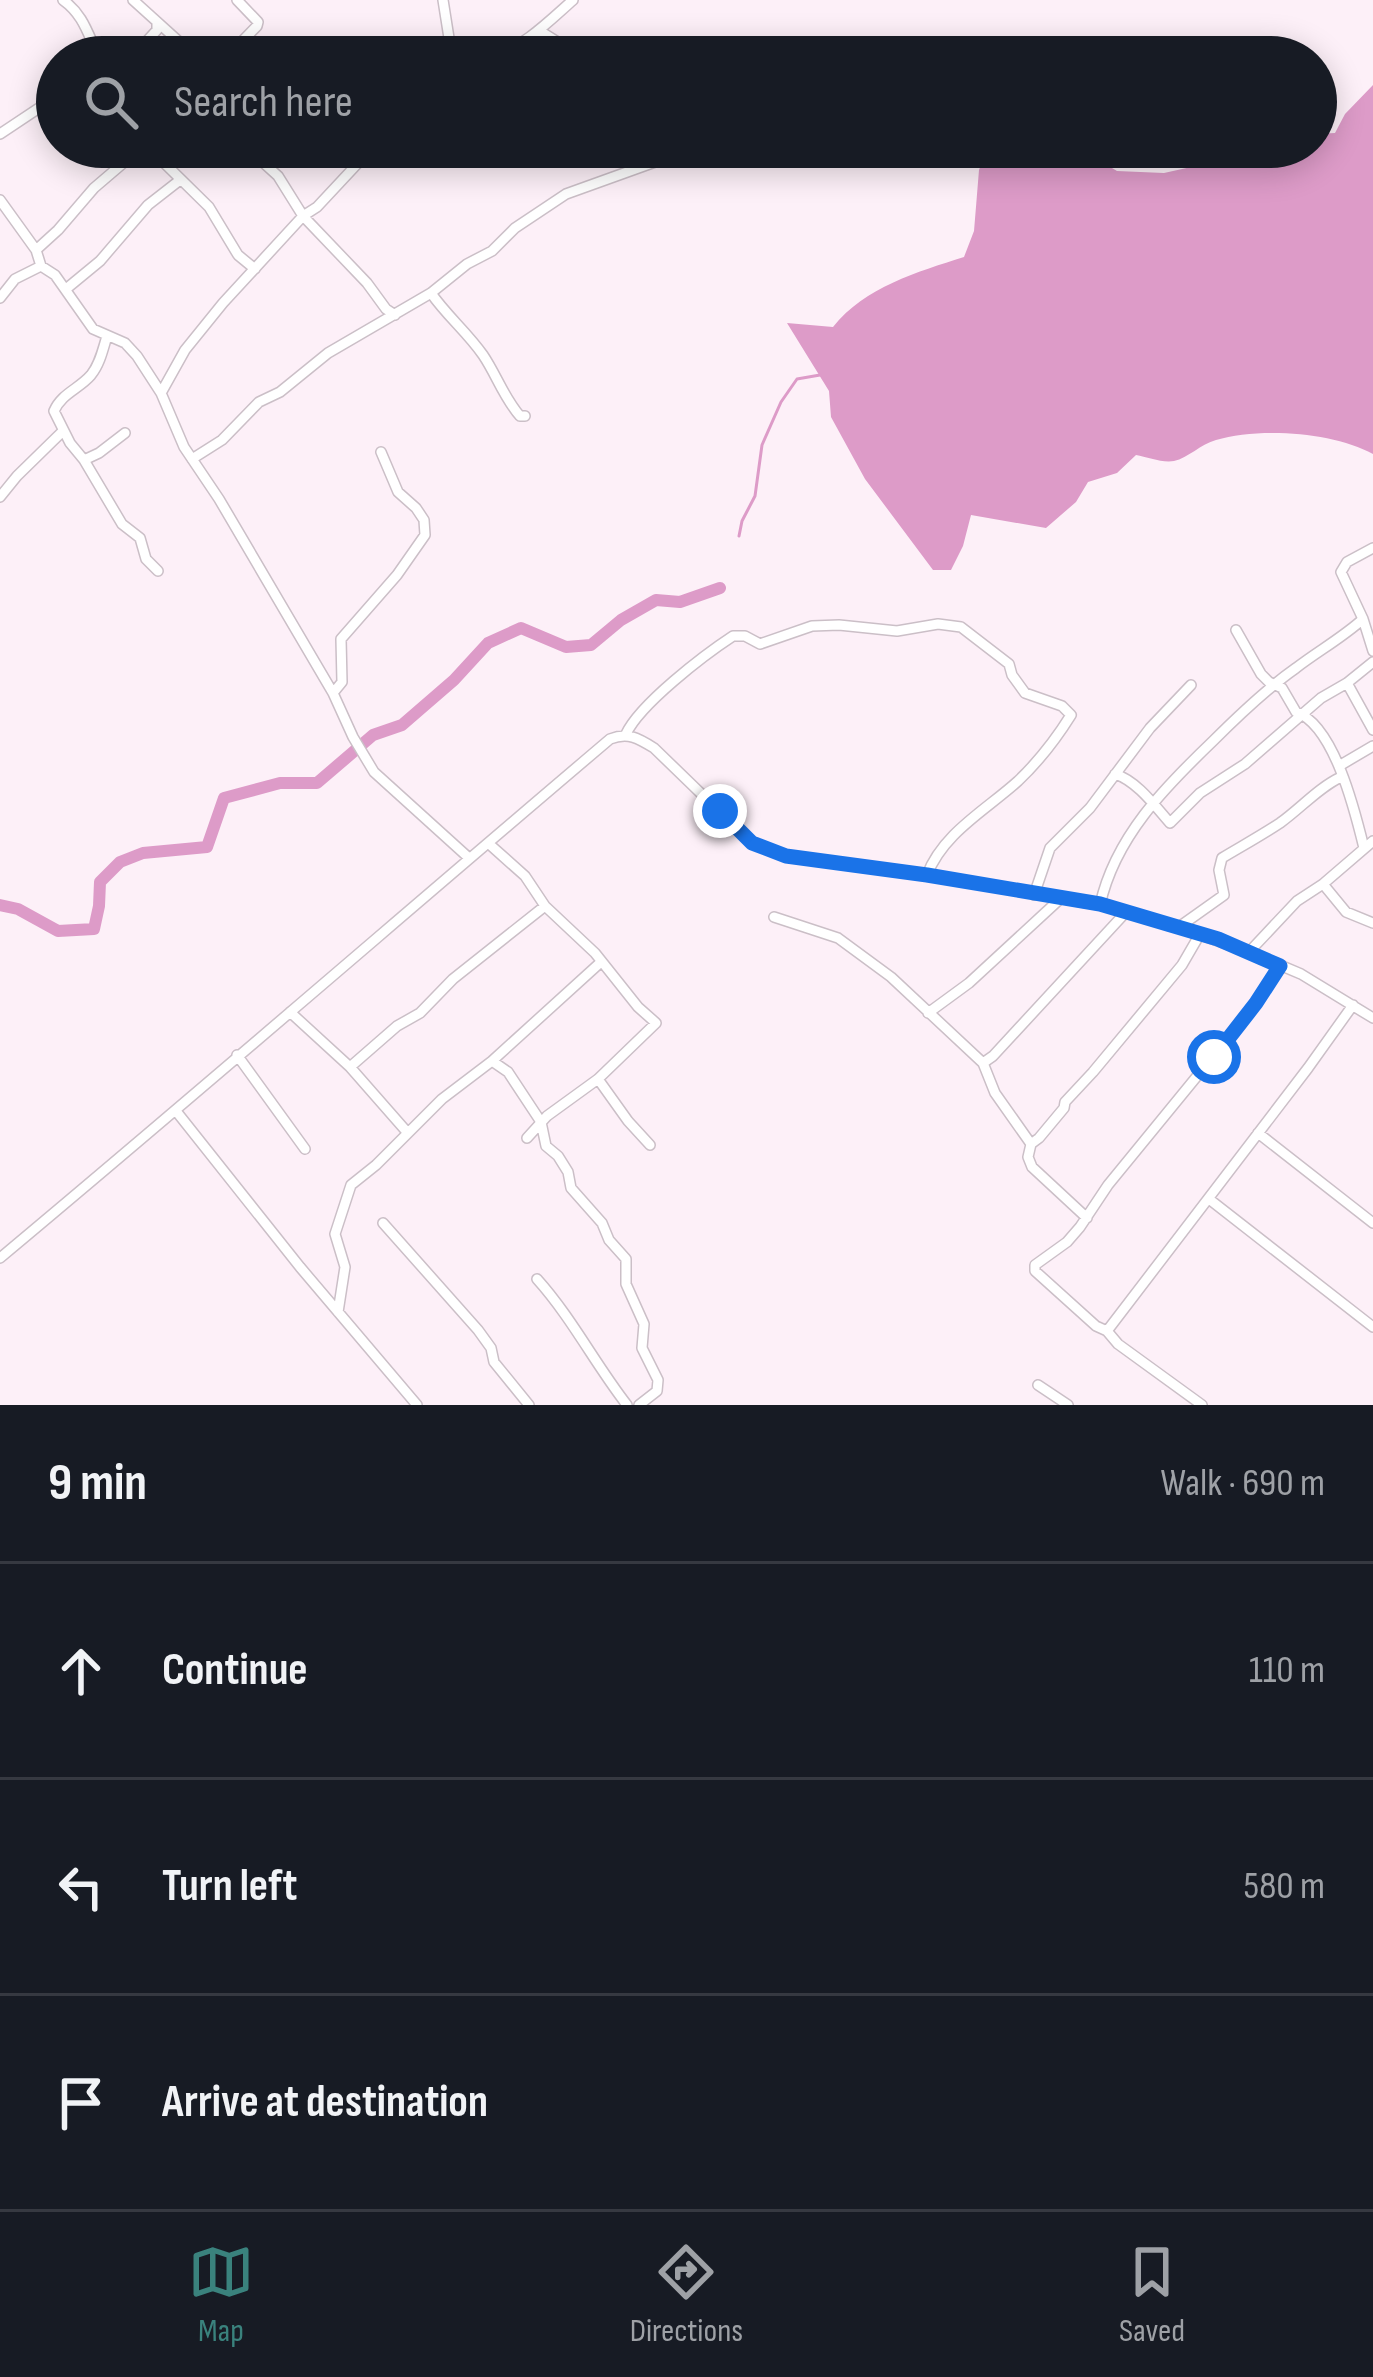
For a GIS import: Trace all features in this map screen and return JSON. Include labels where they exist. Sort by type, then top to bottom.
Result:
[{"type":"street","points":[[63,0],[90,36]]},
{"type":"street","points":[[134,0],[171,36]]},
{"type":"street","points":[[236,0],[258,22],[248,36]]},
{"type":"street","points":[[442,0],[448,36]]},
{"type":"street","points":[[532,36],[573,0]]},
{"type":"street","points":[[152,36],[157,24]]},
{"type":"street","points":[[540,31],[548,36]]},
{"type":"street","points":[[0,134],[36,110]]},
{"type":"street","points":[[36,250],[118,168]]},
{"type":"street","points":[[165,168],[216,215],[238,255],[254,269]]},
{"type":"street","points":[[269,168],[303,216],[395,315]]},
{"type":"street","points":[[160,393],[185,350],[254,269],[354,168]]},
{"type":"street","points":[[192,459],[328,352],[431,293],[566,194],[638,168]]},
{"type":"street","points":[[66,289],[180,180]]},
{"type":"street","points":[[0,200],[36,250],[40,266],[55,275],[93,329],[125,344],[160,393],[192,459],[333,693],[374,772],[469,858]]},
{"type":"street","points":[[0,298],[15,279],[40,266]]},
{"type":"street","points":[[431,293],[483,355],[512,407],[525,416]]},
{"type":"street","points":[[107,336],[94,372],[56,404],[54,411],[122,524],[140,538],[146,559],[158,571]]},
{"type":"street","points":[[0,497],[63,431]]},
{"type":"street","points":[[84,460],[125,433]]},
{"type":"street","points":[[333,693],[342,682],[341,639],[425,535],[424,520],[398,491],[382,452]]},
{"type":"street","points":[[1115,774],[1132,783],[1170,823],[1200,793],[1245,764],[1322,698],[1347,683],[1372,657],[1363,619],[1341,572],[1347,562],[1373,548]]},
{"type":"street","points":[[1100,904],[1108,873],[1151,802],[1292,670],[1363,619]]},
{"type":"street","points":[[626,734],[652,702],[733,636],[760,644],[812,626],[897,631],[938,624],[961,627],[1009,664],[1025,693],[1062,706],[1071,715],[1017,782],[944,845],[927,875]]},
{"type":"street","points":[[1236,630],[1261,674],[1282,688],[1296,712],[1319,730],[1369,844],[1297,901],[1249,952]]},
{"type":"street","points":[[1347,683],[1373,730]]},
{"type":"street","points":[[1034,895],[1050,848],[1090,808],[1150,728],[1191,685]]},
{"type":"street","points":[[0,1258],[610,739],[626,734],[654,748],[752,843],[767,850],[1100,904],[1249,952],[1301,974],[1373,1018]]},
{"type":"street","points":[[1179,927],[1224,895],[1222,858],[1278,824],[1373,746]]},
{"type":"street","points":[[488,842],[525,876],[545,905],[656,1023],[526,1138]]},
{"type":"street","points":[[1323,884],[1346,912],[1373,923]]},
{"type":"street","points":[[928,1013],[969,983],[1061,897]]},
{"type":"street","points":[[350,1067],[545,905]]},
{"type":"street","points":[[982,1063],[993,1057],[1126,912]]},
{"type":"street","points":[[774,916],[838,938],[891,977],[982,1063],[995,1093],[1031,1144]]},
{"type":"street","points":[[1087,1218],[1032,1167],[1031,1144],[1182,965],[1200,934]]},
{"type":"street","points":[[338,1312],[346,1267],[335,1234],[351,1186],[442,1099],[601,962]]},
{"type":"street","points":[[1202,1405],[1096,1326],[1035,1265],[1067,1241],[1087,1218],[1108,1185],[1252,1009],[1280,966]]},
{"type":"street","points":[[1107,1331],[1353,1005]]},
{"type":"street","points":[[290,1012],[350,1067],[407,1132]]},
{"type":"street","points":[[237,1055],[305,1149]]},
{"type":"street","points":[[491,1061],[508,1072],[541,1122],[545,1146],[568,1172],[571,1188],[626,1259],[626,1284],[644,1324],[642,1348],[658,1381],[657,1391],[639,1405]]},
{"type":"street","points":[[598,1079],[650,1145]]},
{"type":"street","points":[[176,1111],[417,1405]]},
{"type":"street","points":[[1258,1133],[1373,1223]]},
{"type":"street","points":[[1209,1199],[1373,1328]]},
{"type":"street","points":[[383,1222],[478,1330],[494,1362],[529,1405]]},
{"type":"street","points":[[537,1280],[573,1323],[627,1405]]},
{"type":"street","points":[[1038,1385],[1068,1405]]},
{"type":"street","points":[[1177,1405],[1186,1394]]},
{"type":"shaded area","points":[[1373,85],[1373,454],[1318,436],[1274,433],[1216,440],[1174,461],[1136,455],[1117,473],[1088,482],[1076,502],[1046,528],[971,515],[951,570],[933,570],[865,479],[831,417],[829,391],[787,323],[833,327],[876,291],[964,257],[974,231],[980,168],[1164,173],[1186,168],[1337,168],[1337,129]]},
{"type":"waterway","points":[[739,536],[755,496],[762,445],[781,402],[797,379],[820,375]]},
{"type":"waterway","points":[[0,905],[18,909],[58,931],[94,929],[100,882],[120,862],[143,853],[207,847],[224,798],[280,783],[317,783],[373,735],[402,725],[488,643],[521,628],[566,647],[591,645],[656,600],[680,602],[720,588]]},
{"type":"route","points":[[720,811],[752,843],[786,856],[1100,904],[1218,939],[1280,966],[1214,1057]]}]
